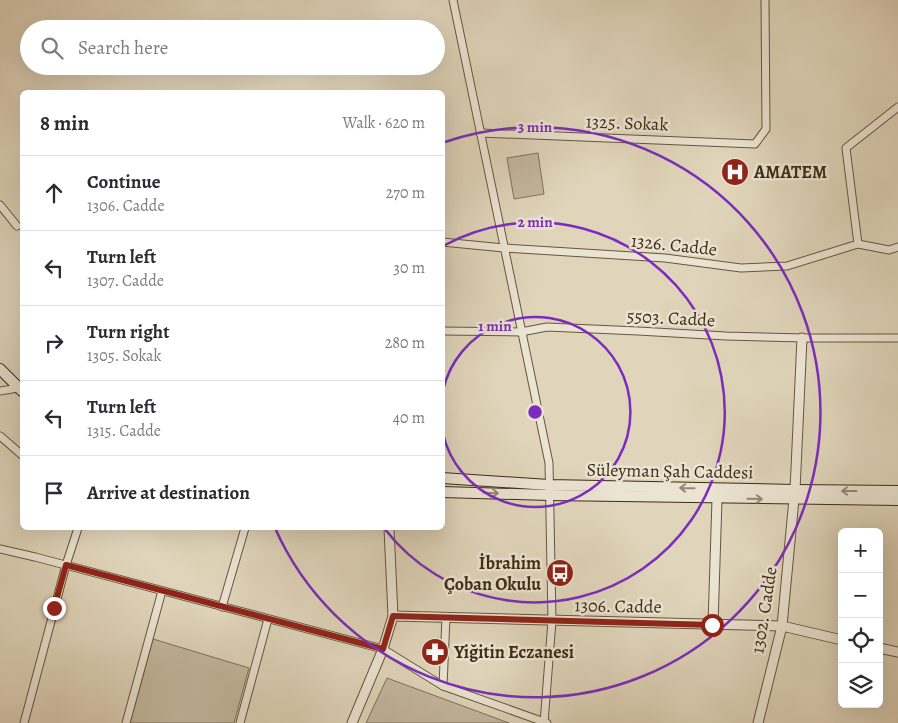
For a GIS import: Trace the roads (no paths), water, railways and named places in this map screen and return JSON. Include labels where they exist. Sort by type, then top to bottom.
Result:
[{"type":"main road","points":[[0,369],[20,390]]},
{"type":"main road","name":"Süleyman Şah Caddesi","points":[[445,478],[549,490],[717,498],[898,491]]},
{"type":"main road","name":"Süleyman Şah Caddesi","points":[[445,492],[549,490],[794,495],[898,500]]},
{"type":"street","points":[[0,549],[383,649],[443,686],[545,723],[552,620],[549,463],[452,0]]},
{"type":"street","name":"1325. Sokak","points":[[480,132],[756,144],[766,129],[765,0]]},
{"type":"street","points":[[858,244],[846,148],[898,107]]},
{"type":"street","points":[[0,205],[17,226]]},
{"type":"street","name":"1326. Cadde","points":[[445,242],[665,258],[741,268],[787,266],[858,244],[889,250],[898,246]]},
{"type":"street","name":"5503. Cadde","points":[[445,331],[521,332],[547,327],[726,336],[898,338]]},
{"type":"street","name":"1302. Cadde","points":[[758,723],[782,626],[794,495],[802,338]]},
{"type":"street","points":[[0,392],[20,390]]},
{"type":"street","points":[[0,436],[20,453]]},
{"type":"street","points":[[712,625],[717,498]]},
{"type":"street","points":[[24,723],[66,565],[77,530]]},
{"type":"street","points":[[222,607],[244,530]]},
{"type":"street","points":[[352,723],[383,649],[393,616],[389,530]]},
{"type":"street","points":[[126,723],[162,591]]},
{"type":"street","name":"1306. Cadde","points":[[393,616],[782,626],[838,639]]},
{"type":"street","points":[[443,686],[446,617]]},
{"type":"street","points":[[240,723],[268,619]]},
{"type":"street","points":[[883,649],[898,652]]},
{"type":"place","name":"AMATEM","points":[[735,172]]},
{"type":"place","name":"İbrahim Çoban Okulu","points":[[560,573]]},
{"type":"place","name":"Yiğitin Eczanesi","points":[[435,652]]}]
